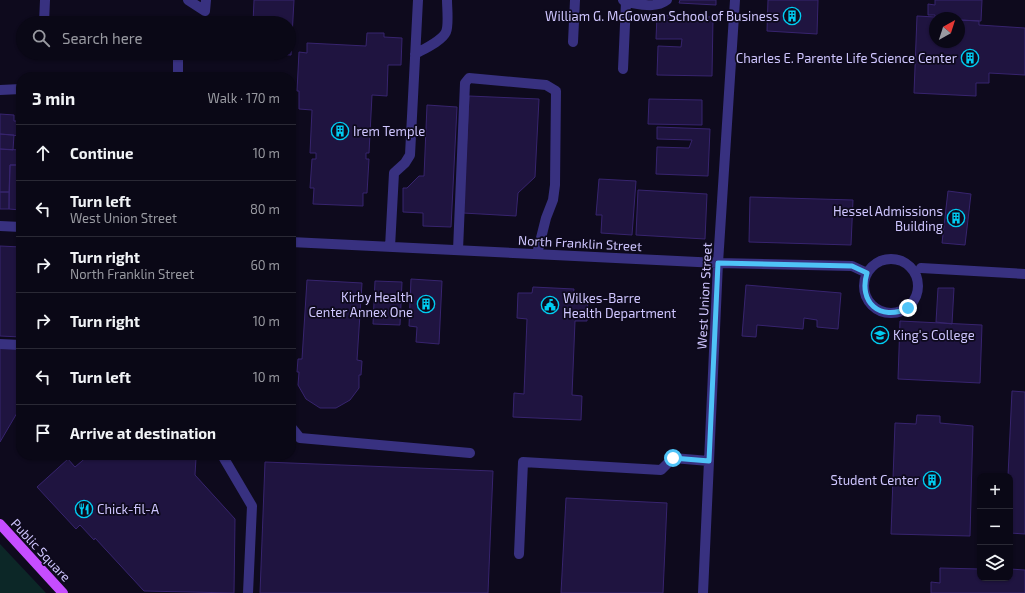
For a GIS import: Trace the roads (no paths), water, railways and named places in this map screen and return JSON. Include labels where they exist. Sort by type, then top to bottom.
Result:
[{"type":"main road","name":"Public Square","points":[[0,524],[63,593]]},
{"type":"street","points":[[44,16],[45,0]]},
{"type":"street","points":[[188,0],[205,11],[206,0]]},
{"type":"street","points":[[390,247],[394,173],[406,163],[410,155],[418,0]]},
{"type":"street","points":[[415,54],[431,46],[443,36],[446,31],[447,0]]},
{"type":"street","points":[[573,42],[575,0]]},
{"type":"street","points":[[623,69],[624,1],[649,5],[662,4],[667,0]]},
{"type":"street","name":"West Union Street","points":[[703,593],[718,263],[735,0]]},
{"type":"street","points":[[178,60],[178,72]]},
{"type":"street","points":[[458,250],[465,83],[469,78],[546,85],[556,91],[555,185],[553,200],[546,218],[538,254]]},
{"type":"street","points":[[0,90],[16,90]]},
{"type":"street","points":[[0,226],[16,227]]},
{"type":"street","name":"North Franklin Street","points":[[296,242],[718,263],[852,266],[867,273]]},
{"type":"street","points":[[889,259],[906,263],[915,272],[919,285],[918,294],[914,302],[908,308],[900,312],[882,312],[874,307],[868,300],[864,291],[864,282],[867,273],[873,266],[881,261],[889,259]]},
{"type":"street","points":[[921,268],[1025,274]]},
{"type":"street","points":[[0,344],[16,345]]},
{"type":"street","points":[[296,433],[300,438],[470,453]]},
{"type":"street","points":[[519,554],[523,462],[661,470],[673,458],[709,461]]},
{"type":"street","points":[[225,460],[252,506],[248,593]]},
{"type":"place","name":"William G. McGowan School of Business","points":[[792,16]]},
{"type":"place","name":"Charles E. Parente Life Science Center","points":[[970,58]]},
{"type":"place","name":"Irem Temple","points":[[340,131]]},
{"type":"place","name":"Hessel Admissions Building","points":[[956,218]]},
{"type":"place","name":"Kirby Health Center Annex One","points":[[426,304]]},
{"type":"place","name":"Wilkes-Barre Health Department","points":[[550,305]]},
{"type":"place","name":"King's College","points":[[880,335]]},
{"type":"place","name":"Student Center","points":[[932,480]]},
{"type":"place","name":"Chick-fil-A","points":[[84,509]]}]
